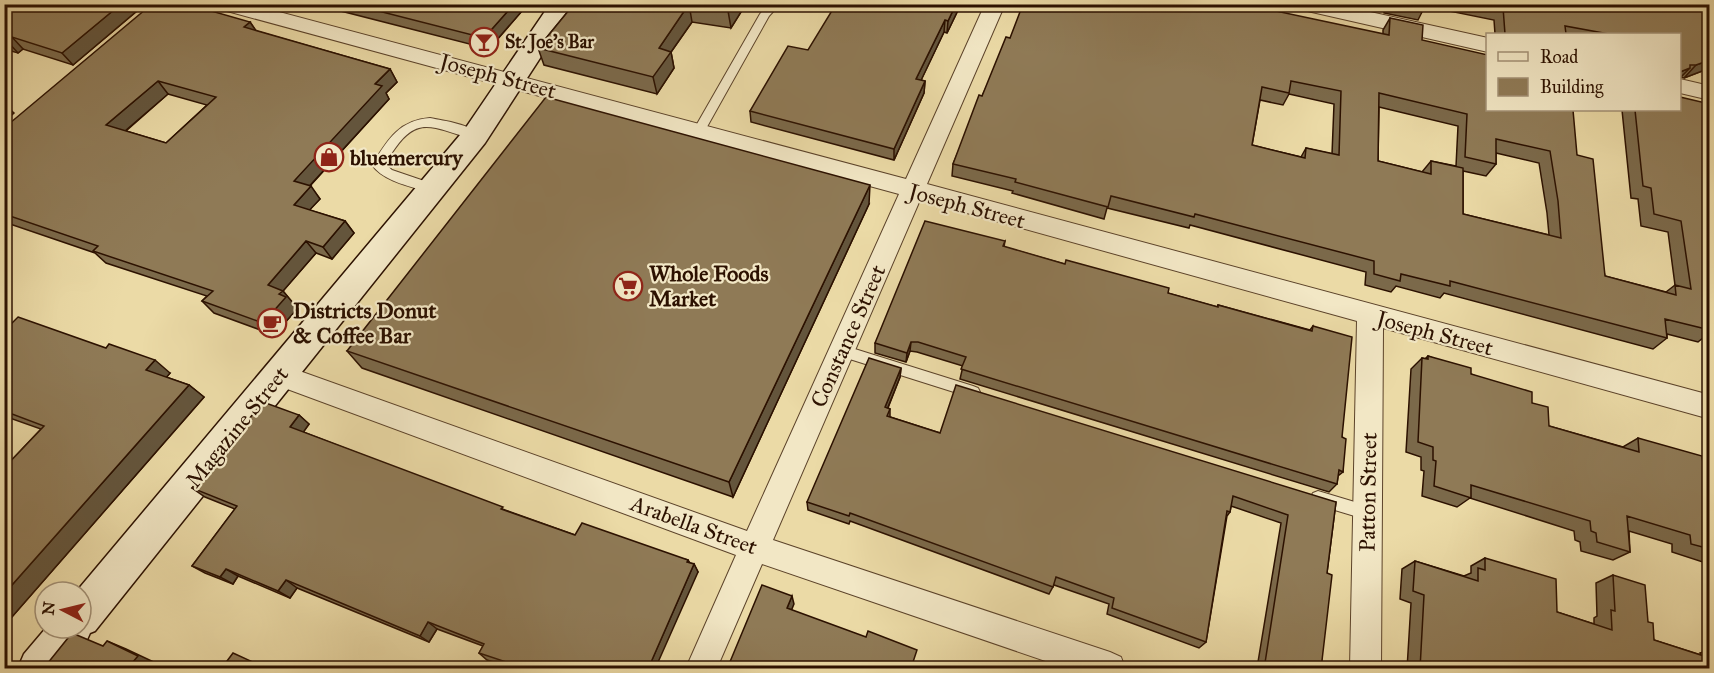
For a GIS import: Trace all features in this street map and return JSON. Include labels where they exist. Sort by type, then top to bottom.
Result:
[{"type":"street","name":"Joseph Street","points":[[224,4],[514,80],[1370,316],[1710,407]]},
{"type":"street","name":"Magazine Street","points":[[93,602],[475,136],[563,4]]},
{"type":"street","name":"Constance Street","points":[[701,669],[995,4]]},
{"type":"street","points":[[1303,4],[1486,45]]},
{"type":"street","points":[[1701,4],[1710,20]]},
{"type":"street","points":[[1681,86],[1710,93]]},
{"type":"street","name":"Patton Street","points":[[1365,669],[1370,316]]},
{"type":"street","name":"Arabella Street","points":[[280,375],[753,547],[1110,669]]},
{"type":"street","points":[[38,669],[62,640]]},
{"type":"lane","points":[[699,131],[765,14],[775,4]]},
{"type":"lane","points":[[432,188],[388,172],[378,165],[384,154],[409,125],[421,120],[440,121],[475,136]]},
{"type":"lane","points":[[842,351],[985,395]]},
{"type":"lane","points":[[1301,493],[1368,513]]},
{"type":"building","points":[[4,4],[121,4],[62,53],[12,37],[7,41],[4,40]]},
{"type":"building","points":[[152,4],[187,4],[250,22],[244,27],[390,69],[375,84],[382,86],[294,181],[311,186],[294,205],[345,221],[323,247],[306,241],[268,285],[283,291],[279,294],[286,297],[263,323],[202,301],[213,291],[93,251],[98,246],[4,214],[4,128]],"holes":[[[158,81],[216,97],[166,143],[106,125]]]},
{"type":"building","points":[[351,4],[514,4],[484,38]]},
{"type":"building","points":[[574,4],[689,4],[659,48],[671,52],[653,77],[538,48]]},
{"type":"building","points":[[689,4],[733,4],[728,11]]},
{"type":"building","points":[[836,4],[956,4],[948,21],[945,20],[916,79],[925,81],[894,149],[750,111],[788,46],[808,50]]},
{"type":"building","points":[[1023,4],[1243,4],[1389,35],[1390,18],[1423,25],[1422,40],[1486,55],[1486,111],[1573,111],[1577,155],[1593,159],[1605,276],[1676,295],[1675,285],[1691,289],[1681,221],[1654,214],[1651,188],[1643,186],[1635,111],[1681,111],[1681,97],[1710,104],[1710,330],[1665,319],[1667,338],[1450,281],[1450,286],[1401,274],[1400,281],[1374,274],[1374,261],[1195,214],[1194,217],[1111,196],[1108,207],[1015,182],[1016,179],[953,164],[979,95],[982,96],[1006,37],[1010,38]],"holes":[[[1291,81],[1341,91],[1339,155],[1306,148],[1305,158],[1252,145],[1262,87],[1289,93]],[[1379,93],[1467,114],[1465,157],[1496,164],[1496,139],[1550,151],[1561,238],[1463,214],[1463,168],[1431,161],[1431,174],[1378,161]]]},
{"type":"building","points":[[1491,4],[1686,4],[1706,8],[1710,15],[1710,60],[1690,65],[1690,68],[1681,72],[1681,33],[1604,33],[1565,26],[1566,33],[1505,33],[1503,7]]},
{"type":"building","name":"Whole Foods Market","points":[[546,97],[870,185],[729,482],[347,351]]},
{"type":"building","points":[[925,221],[1005,241],[1003,246],[1065,264],[1066,260],[1169,288],[1168,293],[1218,307],[1218,305],[1312,331],[1313,326],[1352,337],[1342,437],[1346,439],[1343,472],[1339,470],[1337,484],[961,369],[966,357],[918,342],[911,342],[907,353],[875,343]]},
{"type":"building","points":[[18,317],[106,348],[109,344],[155,360],[146,370],[189,385],[4,594],[4,468],[44,426],[4,411],[4,325],[9,326]]},
{"type":"building","points":[[1428,356],[1471,368],[1471,374],[1532,392],[1532,403],[1548,407],[1549,426],[1639,452],[1638,438],[1702,456],[1704,471],[1710,472],[1710,549],[1691,544],[1690,535],[1627,516],[1630,552],[1597,542],[1596,533],[1591,531],[1590,521],[1471,485],[1471,498],[1434,486],[1436,461],[1433,460],[1433,447],[1418,442],[1422,358],[1428,359]]},
{"type":"building","points":[[869,358],[901,368],[885,407],[890,409],[887,416],[940,433],[956,385],[1336,502],[1327,573],[1332,575],[1321,669],[1281,669],[1265,663],[1288,515],[1233,496],[1230,512],[1227,511],[1206,642],[1112,608],[1114,598],[1056,577],[1053,587],[850,513],[849,516],[807,502]]},
{"type":"building","points":[[263,402],[299,415],[290,427],[503,507],[501,509],[575,535],[582,523],[694,564],[648,669],[509,669],[512,664],[479,653],[484,644],[428,622],[420,636],[286,580],[278,591],[226,569],[220,577],[192,566],[237,506],[192,488]]},
{"type":"building","points":[[1485,558],[1556,579],[1557,612],[1612,630],[1611,610],[1615,611],[1613,575],[1645,585],[1648,622],[1653,623],[1654,640],[1710,658],[1710,669],[1473,669],[1465,666],[1465,669],[1420,669],[1424,595],[1413,591],[1415,561],[1478,581],[1478,568],[1485,570]]},
{"type":"building","points":[[762,585],[792,596],[787,608],[866,637],[868,631],[917,650],[912,665],[921,669],[727,669]]},
{"type":"building","points":[[66,640],[89,640],[103,646],[107,641],[138,656],[132,663],[143,669],[43,669]]},
{"type":"building","points":[[233,653],[268,669],[221,669]]},
{"type":"place","name":"St. Joe's Bar","points":[[484,42]]},
{"type":"place","name":"bluemercury","points":[[329,157]]},
{"type":"place","name":"Whole Foods Market","points":[[628,286]]},
{"type":"place","name":"Districts Donut & Coffee Bar","points":[[272,323]]}]
